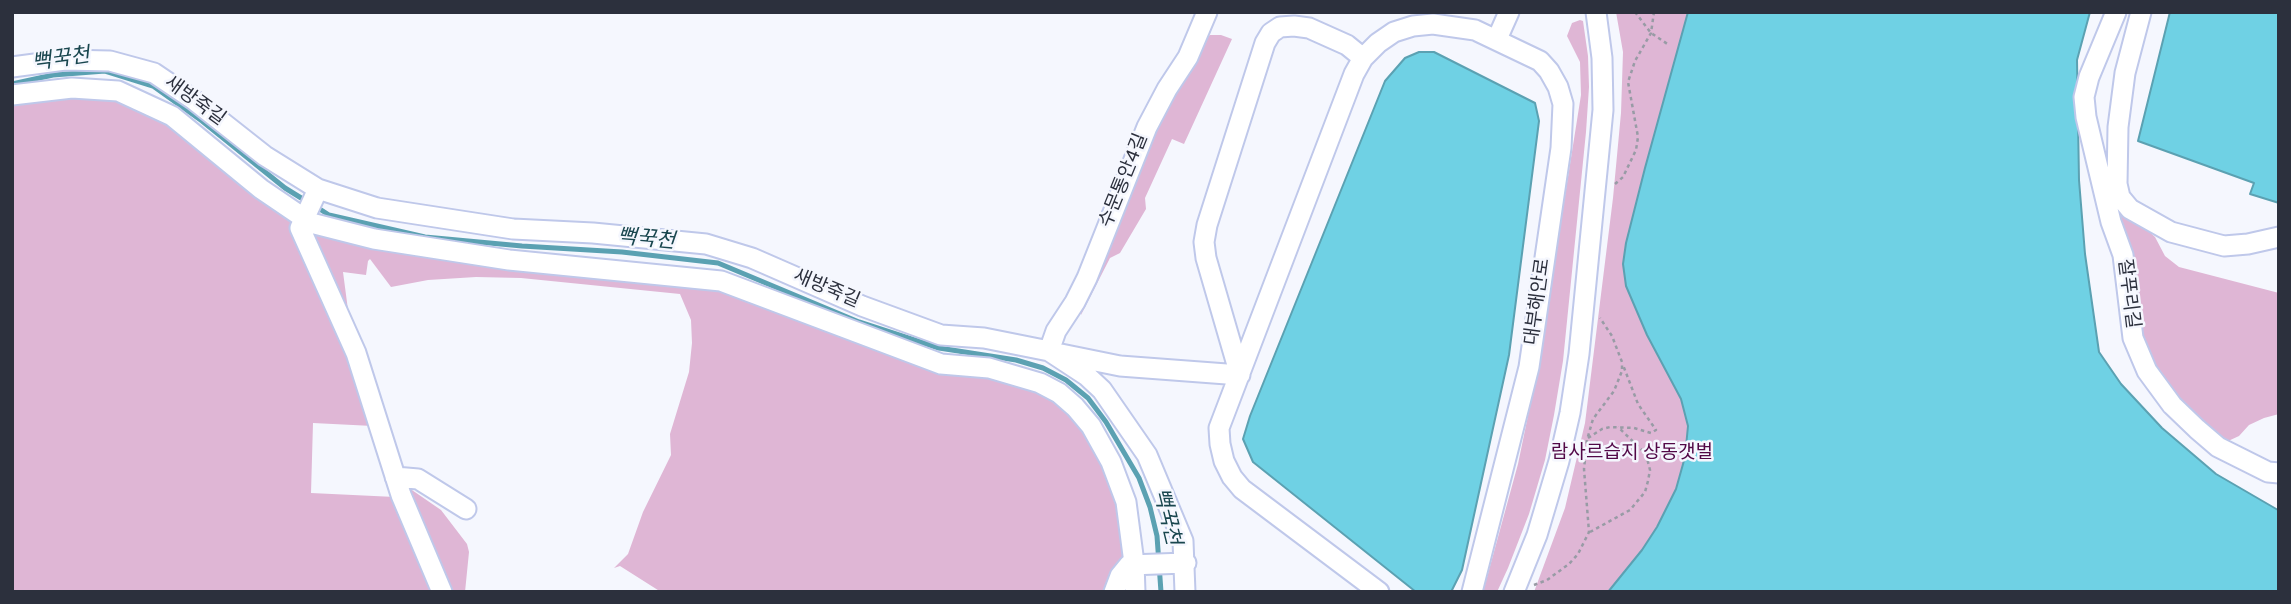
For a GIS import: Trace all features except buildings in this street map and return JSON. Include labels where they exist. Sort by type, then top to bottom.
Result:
[{"type":"street","name":"수문통안4길","points":[[1049,351],[1056,331],[1087,278],[1147,127],[1188,57],[1207,12]]},
{"type":"street","points":[[1497,39],[1509,12]]},
{"type":"street","points":[[1521,589],[1559,461],[1579,354],[1603,110],[1602,58],[1596,12]]},
{"type":"street","name":"잘푸리길","points":[[2116,12],[2085,86],[2084,97],[2086,117],[2111,222],[2123,255],[2133,338],[2147,371],[2172,405],[2197,429],[2218,446],[2268,472],[2279,473]]},
{"type":"street","points":[[2140,13],[2125,73],[2118,127],[2117,184],[2120,197],[2130,209],[2171,232],[2224,246],[2279,237]]},
{"type":"street","name":"대부해안로","points":[[1379,592],[1242,489],[1224,461],[1219,428],[1354,74],[1363,58],[1394,32],[1413,26],[1454,26],[1475,30],[1540,61],[1558,87],[1563,104],[1561,148],[1529,367],[1472,592]]},
{"type":"street","points":[[1049,351],[1120,366],[1240,375],[1206,258],[1205,242],[1207,226],[1265,43],[1270,33],[1280,27],[1301,27],[1325,34],[1347,45],[1363,58]]},
{"type":"street","name":"새방죽길","points":[[12,66],[65,60],[110,61],[154,73],[194,100],[265,156],[318,189],[377,208],[513,229],[593,233],[706,244],[752,258],[862,306],[941,335],[984,338],[1049,351],[1087,376],[1102,390],[1154,467],[1180,530],[1185,592]]},
{"type":"street","name":"새방죽길","points":[[12,95],[72,88],[118,91],[172,116],[261,189],[311,223],[374,239],[509,260],[721,281],[941,364],[989,368],[1040,383],[1059,393],[1075,407],[1091,426],[1111,462],[1126,502],[1137,563],[1135,592]]},
{"type":"street","points":[[318,189],[300,228],[356,353],[395,477],[442,592]]},
{"type":"street","points":[[395,477],[418,479],[466,509]]},
{"type":"street","points":[[1114,592],[1124,568],[1137,563],[1181,563]]},
{"type":"path","points":[[1635,12],[1651,33],[1670,45]]},
{"type":"path","points":[[1609,187],[1623,177],[1636,150],[1638,137],[1628,82],[1635,61],[1651,33],[1654,12]]},
{"type":"path","points":[[1587,440],[1602,429],[1633,428],[1651,433],[1656,430],[1638,404],[1612,336],[1599,316]]},
{"type":"path","points":[[1521,589],[1547,580],[1569,564],[1578,554],[1589,532],[1584,469],[1587,440],[1598,411],[1620,381],[1622,362]]},
{"type":"path","points":[[1592,406],[1598,411]]},
{"type":"path","points":[[1589,532],[1630,510],[1645,492],[1650,470],[1646,454],[1618,427]]},
{"type":"green space","name":"람사르습지 상동갯벌","points":[[1616,12],[1780,12],[2006,592],[1534,592],[1565,508],[1585,423],[1621,113],[1623,52]]},
{"type":"green space","points":[[1583,21],[1588,56],[1589,87],[1563,361],[1554,415],[1545,460],[1529,514],[1508,568],[1497,592],[1483,592],[1518,464],[1537,372],[1581,95],[1580,62],[1567,36],[1572,23]]},
{"type":"green space","points":[[1210,35],[1232,39],[1184,144],[1172,139],[1145,198],[1146,209],[1120,253],[1110,258],[1081,315],[1082,299],[1129,177],[1202,40]]},
{"type":"green space","points":[[72,92],[117,95],[169,118],[299,219],[351,354],[373,426],[313,423],[311,493],[395,497],[437,592],[12,592],[12,102]]},
{"type":"green space","points":[[2118,215],[2144,227],[2155,237],[2165,256],[2179,267],[2279,293],[2279,414],[2249,425],[2239,436],[2226,442],[2198,425],[2146,359]]},
{"type":"green space","points":[[307,229],[721,284],[1058,395],[1108,463],[1130,551],[1110,592],[661,592],[620,566],[614,568],[628,554],[643,512],[671,455],[670,434],[689,372],[692,343],[691,320],[680,294],[521,278],[428,280],[391,287],[370,259],[366,275],[343,272],[350,325]]},
{"type":"green space","points":[[409,488],[441,510],[467,544],[469,552],[465,592],[445,592]]},
{"type":"water","points":[[1688,12],[2090,12],[2077,60],[2079,180],[2085,254],[2099,352],[2121,384],[2162,428],[2216,474],[2278,510],[2279,592],[1608,592],[1657,527],[1676,489],[1685,457],[1688,426],[1681,399],[1647,335],[1626,286],[1623,264],[1645,168]]},
{"type":"water","points":[[2170,12],[2279,12],[2279,203],[2250,194],[2254,183],[2138,141]]},
{"type":"water","points":[[1419,52],[1434,52],[1535,103],[1539,121],[1509,355],[1462,570],[1451,592],[1416,592],[1253,462],[1243,439],[1385,81],[1405,58]]},
{"type":"waterway","name":"뻑꾹천","points":[[12,84],[53,75],[105,71],[153,86],[202,121],[285,188],[306,201]]},
{"type":"waterway","name":"뻑꾹천","points":[[315,206],[329,215],[425,237],[622,252],[718,263],[859,322],[939,348],[1016,360],[1043,368],[1066,380],[1088,398],[1106,422],[1139,478],[1157,536],[1161,592]]}]
